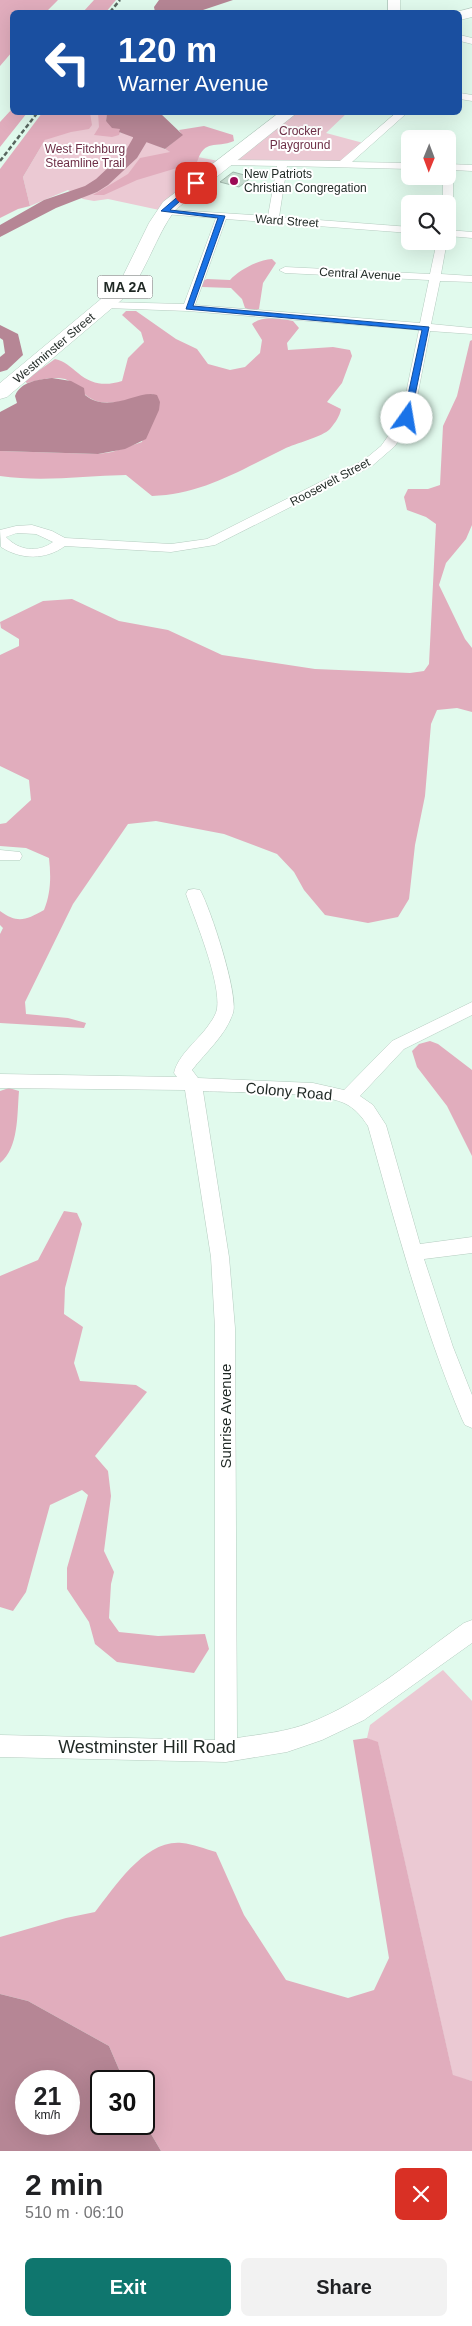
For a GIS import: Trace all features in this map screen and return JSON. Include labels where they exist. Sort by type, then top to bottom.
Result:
[{"type":"highway","name":"Westminster Street","points":[[0,393],[106,305],[130,280],[164,211],[180,195],[287,115]]},
{"type":"street","points":[[342,165],[400,115]]},
{"type":"street","points":[[224,162],[401,166]]},
{"type":"street","points":[[272,220],[282,164]]},
{"type":"street","points":[[456,167],[472,168]]},
{"type":"street","name":"Ward Street","points":[[164,211],[401,229]]},
{"type":"street","points":[[188,308],[222,216]]},
{"type":"street","points":[[456,233],[472,234]]},
{"type":"street","name":"Roosevelt Street","points":[[62,542],[47,552],[30,553],[11,549],[0,536],[9,531],[31,528],[51,534],[62,542],[170,548],[210,542],[368,463],[394,442],[407,418],[441,250]]},
{"type":"street","name":"Central Avenue","points":[[285,270],[472,279]]},
{"type":"street","points":[[106,305],[188,308],[472,331]]},
{"type":"street","name":"Sunrise Avenue","points":[[194,894],[224,992],[226,1010],[214,1030],[184,1068],[183,1073],[194,1084],[220,1257],[225,1328],[226,1751]]},
{"type":"street","points":[[348,1098],[398,1046],[411,1037],[472,1008]]},
{"type":"street","name":"Colony Road","points":[[0,1080],[194,1084],[313,1090],[348,1098],[367,1110],[377,1125],[413,1253],[456,1383],[472,1419]]},
{"type":"street","points":[[413,1253],[472,1245]]},
{"type":"street","name":"Westminster Hill Road","points":[[0,1746],[226,1751],[287,1741],[345,1719],[472,1630]]},
{"type":"green space","name":"West Fitchburg Steamline Trail","points":[[76,115],[107,115],[106,121],[119,132],[141,138],[171,152],[224,162],[164,211],[108,199],[94,201],[83,199],[68,190],[30,206],[23,177],[45,140]]},
{"type":"green space","name":"Crocker Playground","points":[[288,115],[345,115],[326,133],[367,144],[342,165],[224,162]]},
{"type":"green space","points":[[443,1670],[472,1701],[472,2081],[453,2076],[378,1743],[367,1738],[370,1725]]},
{"type":"shaded area","points":[[0,0],[58,0],[48,10],[10,10],[10,54],[0,66]]},
{"type":"shaded area","points":[[94,0],[116,0],[108,10],[85,10]]},
{"type":"shaded area","points":[[159,0],[233,0],[203,10],[155,10],[154,7]]},
{"type":"shaded area","points":[[10,111],[10,115],[25,115],[0,147],[0,122]]},
{"type":"shaded area","points":[[40,115],[90,115],[92,125],[89,129],[45,140],[23,177],[30,206],[18,209],[0,218],[0,169]]},
{"type":"shaded area","points":[[98,115],[107,115],[106,121],[121,129],[119,135],[112,137],[94,135],[99,127]]},
{"type":"shaded area","points":[[107,115],[162,115],[183,135],[165,149],[119,132],[120,129],[112,128],[106,121]]},
{"type":"shaded area","points":[[204,126],[233,135],[234,141],[207,147],[203,150],[197,162],[137,180],[104,195],[93,195],[128,174],[140,158],[170,152],[165,149],[182,135],[179,130]]},
{"type":"shaded area","points":[[272,259],[276,263],[263,283],[259,309],[253,311],[245,308],[242,299],[231,288],[202,287],[200,282],[207,279],[230,280],[249,266]]},
{"type":"shaded area","points":[[126,311],[136,311],[176,339],[197,349],[208,364],[230,370],[245,367],[260,353],[262,340],[252,324],[261,319],[293,321],[299,328],[287,343],[288,350],[333,347],[350,350],[352,356],[342,383],[327,402],[341,409],[338,417],[330,429],[321,435],[284,449],[220,480],[170,495],[152,496],[126,475],[47,479],[0,476],[0,451],[98,454],[112,452],[142,442],[153,394],[120,402],[107,403],[89,398],[65,379],[51,378],[27,383],[24,381],[55,359],[65,363],[83,377],[94,382],[110,384],[122,381],[128,358],[144,342],[141,332],[122,315]]},
{"type":"shaded area","points":[[472,340],[472,525],[466,539],[446,563],[439,585],[465,639],[472,648],[472,712],[457,708],[437,710],[431,724],[425,796],[415,845],[409,899],[398,917],[368,923],[325,915],[304,890],[294,872],[277,854],[224,834],[156,821],[128,824],[73,904],[25,1002],[26,1014],[68,1018],[86,1023],[84,1028],[0,1023],[0,934],[3,928],[0,925],[0,911],[12,918],[22,919],[44,910],[48,897],[50,878],[49,858],[26,848],[0,846],[0,824],[6,823],[31,800],[29,780],[0,766],[0,655],[19,646],[19,639],[1,628],[0,622],[43,601],[72,599],[119,621],[168,630],[222,655],[315,669],[410,673],[424,671],[429,664],[436,524],[426,517],[407,510],[404,497],[408,489],[428,489],[440,485],[443,426],[457,396],[470,341]]},
{"type":"shaded area","points":[[52,378],[71,381],[84,388],[85,395],[104,403],[142,395],[157,395],[160,402],[159,410],[146,439],[125,449],[98,454],[0,451],[0,412],[17,403],[15,396],[21,387],[36,381]]},
{"type":"shaded area","points":[[430,1041],[438,1044],[472,1070],[472,1156],[447,1106],[417,1067],[412,1051],[419,1044]]},
{"type":"shaded area","points":[[9,1088],[19,1091],[16,1130],[11,1149],[0,1163],[0,1091]]},
{"type":"shaded area","points":[[64,1211],[77,1213],[82,1224],[65,1288],[64,1314],[83,1327],[74,1363],[80,1381],[136,1385],[147,1392],[95,1456],[108,1471],[111,1496],[104,1551],[114,1572],[111,1584],[109,1618],[119,1632],[158,1636],[205,1634],[209,1649],[194,1673],[117,1662],[95,1644],[89,1622],[67,1589],[67,1568],[88,1495],[82,1490],[50,1505],[26,1592],[13,1611],[0,1607],[0,1276],[38,1260]]},
{"type":"shaded area","points":[[367,1738],[378,1742],[453,2075],[472,2081],[472,2151],[161,2151],[152,2135],[155,2135],[155,2070],[119,2070],[109,2046],[28,2001],[0,1994],[0,1937],[66,1918],[95,1912],[122,1878],[143,1856],[168,1844],[182,1843],[216,1852],[244,1915],[286,1980],[348,1998],[374,1990],[389,1958],[353,1740]]},
{"type":"shaded area","points":[[0,1994],[28,2001],[109,2046],[119,2070],[90,2070],[90,2135],[152,2135],[161,2151],[0,2151]]},
{"type":"building","points":[[233,172],[252,177],[239,187],[220,182]]},
{"type":"waterway","points":[[0,232],[50,204],[91,189],[102,182],[131,155],[141,138],[141,115]]},
{"type":"waterway","points":[[0,330],[12,338],[14,355],[0,366]]},
{"type":"railway","points":[[112,10],[120,0]]},
{"type":"railway","points":[[0,161],[36,115]]},
{"type":"place","name":"New Patriots Christian Congregation","points":[[234,181]]},
{"type":"route","points":[[196,183],[180,195],[164,211],[222,216],[217,234],[209,250],[188,308],[426,328],[407,418]]}]
